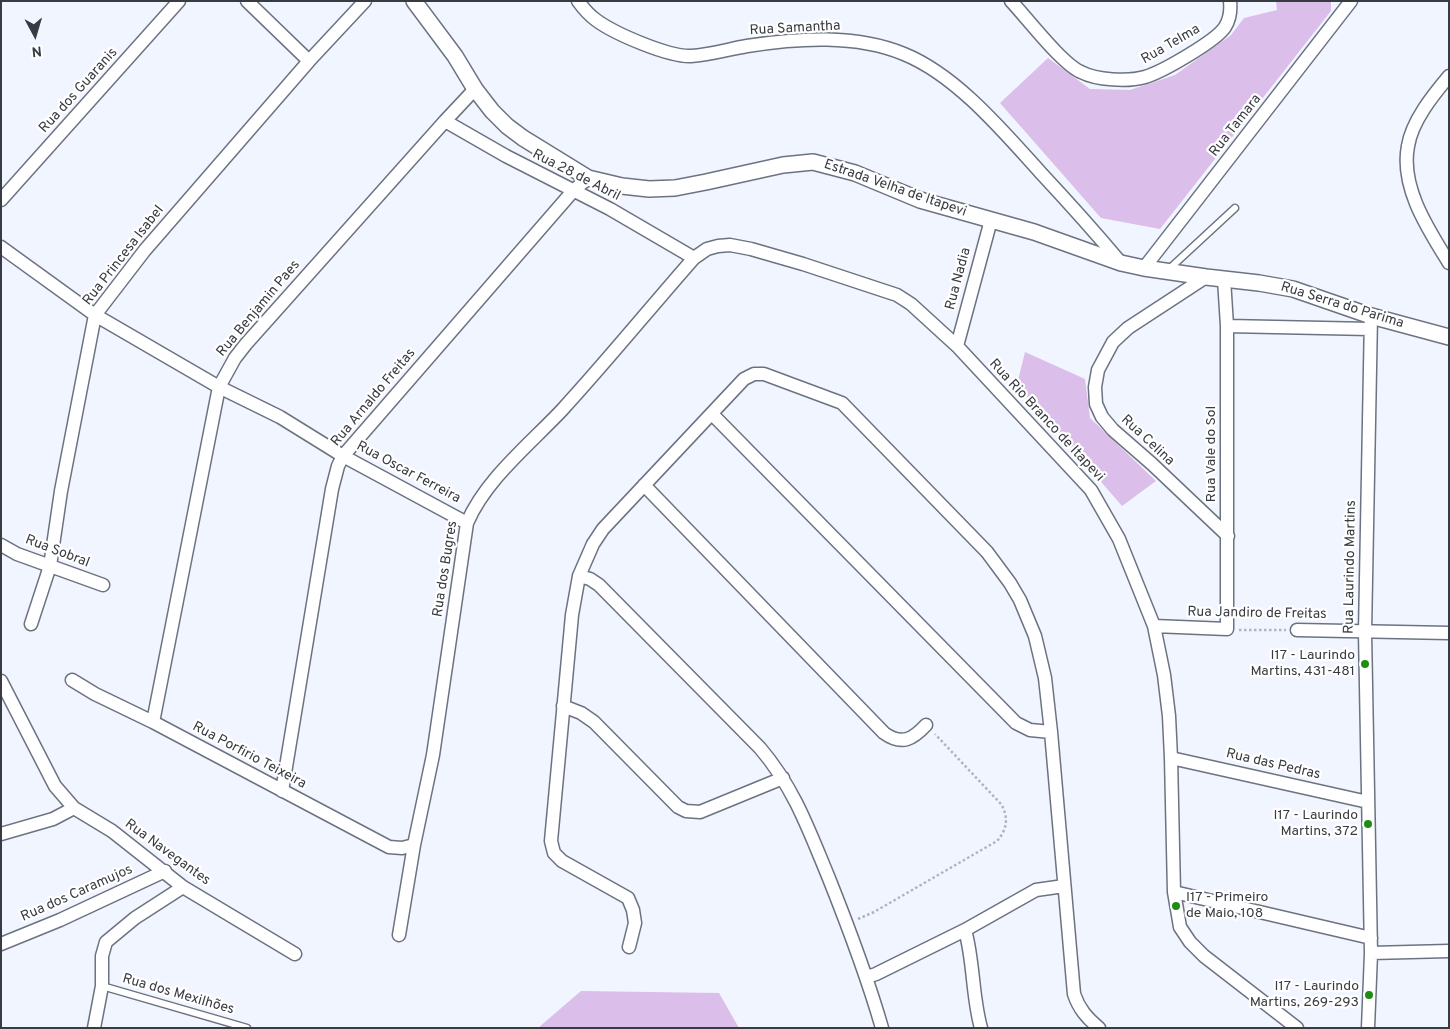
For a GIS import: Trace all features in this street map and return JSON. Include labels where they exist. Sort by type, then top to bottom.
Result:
[{"type":"street","name":"Rua dos Guaranis","points":[[1,200],[179,1]]},
{"type":"street","points":[[247,1],[309,61]]},
{"type":"street","name":"Rua Princesa Isabel","points":[[31,624],[50,566],[61,491],[95,315],[145,250],[309,61],[365,1]]},
{"type":"street","name":"Estrada Velha de Itapevi","points":[[414,1],[455,56],[476,89],[507,126],[549,155],[588,178],[622,186],[649,189],[675,188],[783,165],[814,162],[855,173],[920,200],[1034,232],[1121,263],[1144,268]]},
{"type":"street","name":"Rua Samantha","points":[[578,1],[583,9],[597,21],[615,31],[676,55],[692,56],[749,46],[814,40],[861,42],[920,60],[969,98],[1012,140],[1121,263]]},
{"type":"street","name":"Rua Telma","points":[[1011,1],[1066,60],[1080,72],[1107,78],[1127,79],[1144,77],[1159,71],[1208,42],[1224,29],[1230,12],[1230,1]]},
{"type":"street","name":"Rua Tamara","points":[[1144,268],[1351,1]]},
{"type":"street","points":[[1449,76],[1424,110],[1414,128],[1408,146],[1407,168],[1410,188],[1424,220],[1449,263]]},
{"type":"street","name":"Rua Benjamin Paes","points":[[153,722],[219,387],[234,358],[246,344],[445,121],[476,89]]},
{"type":"street","name":"Rua 28 de Abril","points":[[445,121],[506,156],[610,209],[694,258]]},
{"type":"street","name":"Rua Arnaldo Freitas","points":[[282,792],[332,489],[338,466],[343,456],[573,191],[588,178]]},
{"type":"street","name":"Rua Nadia","points":[[956,346],[991,220]]},
{"type":"street","name":"Rua Rio Branco de Itapevi","points":[[694,258],[707,249],[730,246],[751,249],[897,295],[911,304],[956,346],[1091,490],[1119,539],[1154,626],[1164,675],[1172,758],[1174,892],[1180,927],[1190,942],[1226,973],[1297,1028]]},
{"type":"street","name":"Rua Oscar Ferreira","points":[[1,247],[95,315],[219,387],[280,417],[343,456],[467,523]]},
{"type":"street","name":"Rua dos Bugres","points":[[399,935],[432,755],[467,523],[473,509],[498,476],[562,409],[694,258]]},
{"type":"street","name":"Rua Serra do Parima","points":[[1144,268],[1293,289],[1370,322],[1449,337]]},
{"type":"street","name":"Rua Celina","points":[[1206,277],[1128,328],[1112,342],[1098,370],[1094,387],[1096,404],[1102,417],[1113,430],[1228,536]]},
{"type":"street","name":"Rua Vale do Sol","points":[[1224,279],[1227,326],[1228,630]]},
{"type":"street","points":[[1227,326],[1370,322]]},
{"type":"street","name":"Rua Laurindo Martins","points":[[1368,1028],[1371,938],[1365,632],[1370,322]]},
{"type":"street","points":[[629,947],[635,923],[634,910],[628,898],[562,861],[554,853],[552,847],[551,835],[573,602],[579,576],[589,552],[603,529],[744,379],[759,374],[769,375],[842,403],[987,552],[1010,583],[1028,618],[1041,657],[1051,732],[1074,994],[1077,1003],[1085,1015],[1099,1028]]},
{"type":"street","points":[[712,414],[1016,723],[1030,730],[1051,732]]},
{"type":"street","points":[[644,485],[884,733],[898,739],[910,739],[916,736],[926,725]]},
{"type":"street","name":"Rua Sobral","points":[[1,545],[17,554],[103,585]]},
{"type":"street","points":[[579,576],[590,579],[599,585],[760,748],[783,778],[801,810],[847,923],[867,977],[882,1028]]},
{"type":"street","name":"Rua Jandiro de Freitas","points":[[1154,626],[1228,630]]},
{"type":"street","name":"Rua Jandiro de Freitas","points":[[1297,630],[1449,633]]},
{"type":"street","name":"Rua Porfirio Teixeira","points":[[72,680],[95,694],[153,722],[389,847],[402,848],[414,845]]},
{"type":"street","name":"Rua Navegantes","points":[[1,682],[55,786],[74,808],[112,831],[183,886],[295,954]]},
{"type":"street","points":[[563,706],[581,713],[594,722],[678,807],[686,811],[700,812],[783,778]]},
{"type":"street","name":"Rua das Pedras","points":[[1172,758],[1368,802]]},
{"type":"street","points":[[1,834],[53,819],[74,808]]},
{"type":"street","name":"Rua dos Caramujos","points":[[1,944],[60,920],[165,871]]},
{"type":"street","points":[[94,1028],[102,986],[102,956],[106,942],[135,918],[183,886]]},
{"type":"street","points":[[867,977],[965,930],[1036,890],[1064,886]]},
{"type":"street","points":[[1174,892],[1371,938]]},
{"type":"street","points":[[965,930],[981,1028]]},
{"type":"street","points":[[1371,953],[1449,951]]},
{"type":"lane","points":[[1168,271],[1235,208]]},
{"type":"lane","name":"Rua dos Mexilhões","points":[[102,986],[247,1028]]},
{"type":"path","name":"Rua Jandiro de Freitas","points":[[1228,630],[1297,630]]},
{"type":"path","points":[[847,923],[874,912],[997,841],[1004,832],[1006,816],[1002,804],[926,725]]},
{"type":"shaded area","points":[[1276,1],[1331,1],[1331,11],[1160,229],[1101,218],[1000,103],[1048,58],[1090,89],[1130,90],[1175,75],[1231,35],[1244,18],[1277,10]]},
{"type":"shaded area","points":[[1025,352],[1085,379],[1090,418],[1156,481],[1122,506],[1017,385]]},
{"type":"shaded area","points":[[581,991],[719,993],[739,1028],[538,1028]]},
{"type":"place","name":"I17 - Laurindo Martins, 431-481","points":[[1365,664]]},
{"type":"place","name":"I17 - Laurindo Martins, 372","points":[[1368,824]]},
{"type":"place","name":"I17 - Primeiro de Maio, 108","points":[[1176,906]]},
{"type":"place","name":"I17 - Laurindo Martins, 269-293","points":[[1369,995]]}]
